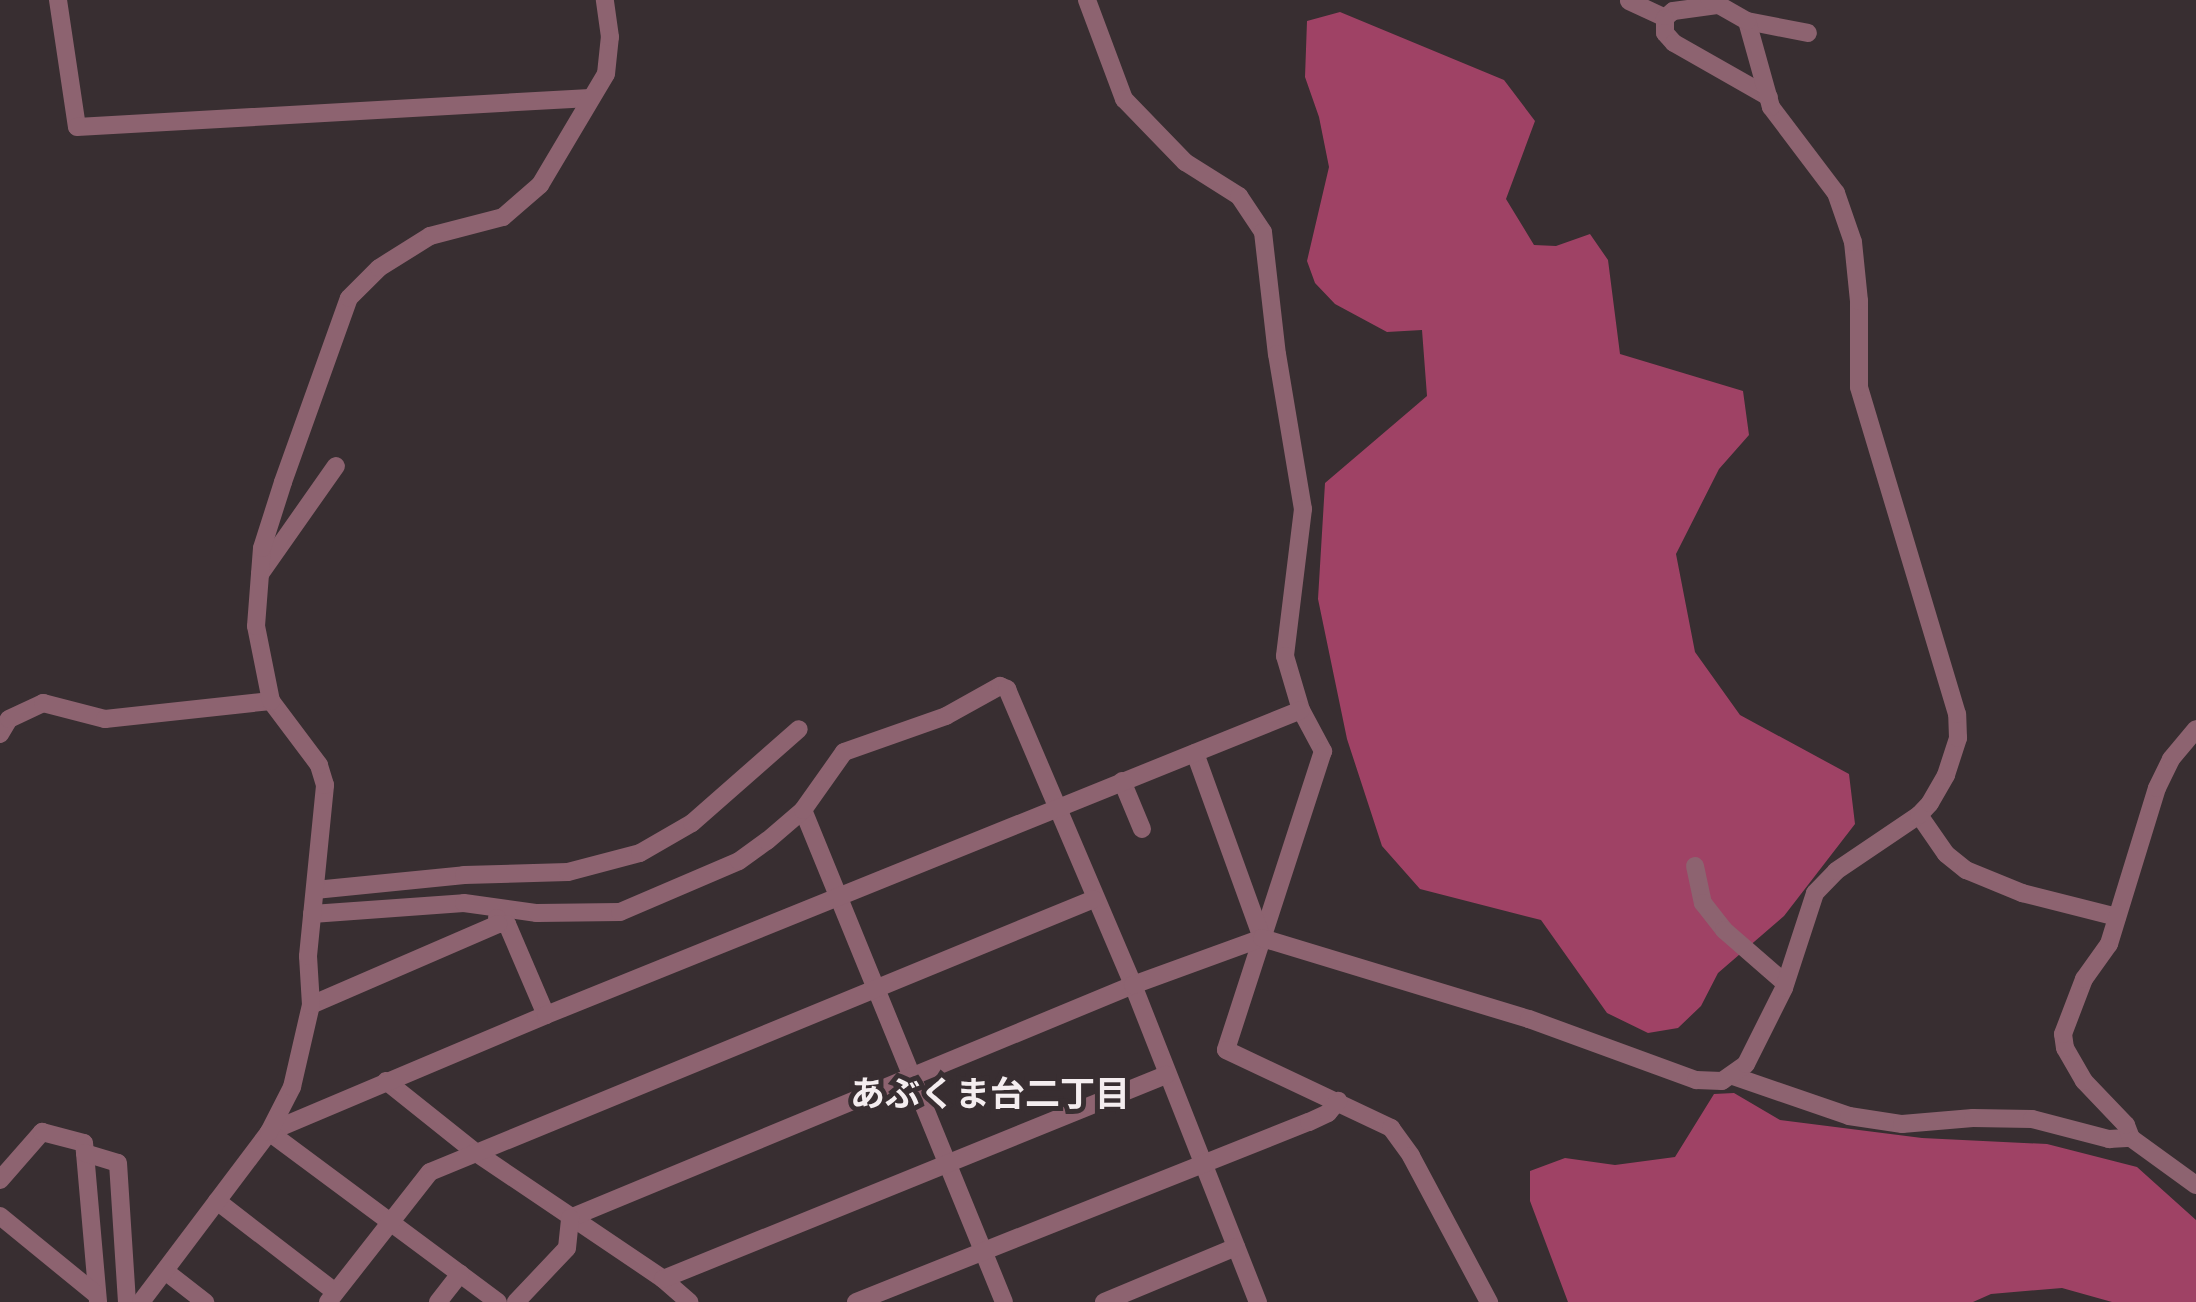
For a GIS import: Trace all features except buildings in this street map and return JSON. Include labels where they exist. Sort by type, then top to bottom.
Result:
[{"type":"street","points":[[58,0],[77,126],[590,98]]},
{"type":"street","points":[[141,1302],[270,1132],[292,1087],[311,1004],[308,956],[325,785],[320,765],[271,702],[256,626],[257,578],[283,482],[349,298],[379,268],[430,236],[503,217],[525,202],[606,74],[609,54],[605,0]]},
{"type":"street","points":[[1087,0],[1124,99],[1185,162],[1239,196],[1263,232],[1272,316],[1303,509],[1286,656],[1301,710],[1322,750],[1226,1050],[1383,1121],[1404,1144],[1489,1302]]},
{"type":"street","points":[[1628,1],[1664,18]]},
{"type":"street","points":[[1664,18],[1682,8],[1713,2],[1747,21],[1808,33]]},
{"type":"street","points":[[1664,18],[1666,33],[1674,42],[1769,97]]},
{"type":"street","points":[[570,1218],[1132,985],[1262,938],[1529,1020],[1696,1080],[1722,1081],[1746,1064],[1785,983],[1815,893],[1836,871],[1919,815],[1946,775],[1958,738],[1958,714],[1858,386],[1859,302],[1853,242],[1836,193],[1771,107],[1747,21]]},
{"type":"street","points":[[257,578],[336,466]]},
{"type":"street","points":[[311,1004],[497,916],[620,912],[739,861],[803,810],[844,752],[946,716],[1000,686],[1007,689],[1132,985],[1258,1302]]},
{"type":"street","points":[[0,734],[9,718],[42,703],[105,719],[271,702]]},
{"type":"street","points":[[270,1132],[546,1015],[1301,710]]},
{"type":"street","points":[[315,890],[464,875],[568,872],[640,854],[692,823],[799,729]]},
{"type":"street","points":[[2196,730],[2171,759],[2157,788],[2109,944],[2072,1004],[2063,1034],[2065,1048],[2084,1081],[2126,1125],[2131,1138],[2196,1185]]},
{"type":"street","points":[[1195,753],[1262,938]]},
{"type":"street","points":[[1122,781],[1142,830]]},
{"type":"street","points":[[803,810],[986,1249],[1004,1302]]},
{"type":"street","points":[[1919,815],[1946,854],[1966,870],[2022,893],[2118,917]]},
{"type":"street","points":[[1695,866],[1704,903],[1724,930],[1785,983]]},
{"type":"street","points":[[218,1201],[332,1297],[430,1172],[1094,899]]},
{"type":"street","points":[[312,914],[464,903],[497,916],[507,924],[546,1015]]},
{"type":"street","points":[[664,1279],[1166,1076]]},
{"type":"street","points":[[1733,1076],[1850,1116],[1902,1124],[1973,1118],[2032,1119],[2109,1138],[2131,1138]]},
{"type":"street","points":[[386,1081],[476,1152],[664,1279],[689,1302]]},
{"type":"street","points":[[856,1302],[1328,1113],[1338,1101]]},
{"type":"street","points":[[0,1180],[42,1132],[84,1143],[98,1298]]},
{"type":"street","points":[[270,1132],[498,1302]]},
{"type":"street","points":[[85,1153],[118,1164],[126,1302]]},
{"type":"street","points":[[0,1216],[98,1298]]},
{"type":"street","points":[[516,1302],[566,1248],[570,1218]]},
{"type":"street","points":[[1104,1302],[1236,1247]]},
{"type":"street","points":[[166,1271],[205,1302]]},
{"type":"street","points":[[438,1302],[460,1274]]},
{"type":"shaded area","points":[[1340,12],[1504,80],[1535,121],[1506,199],[1534,245],[1556,246],[1590,234],[1608,260],[1620,354],[1743,391],[1749,435],[1719,469],[1676,554],[1695,652],[1740,715],[1849,774],[1855,824],[1784,916],[1718,973],[1701,1006],[1678,1028],[1648,1033],[1607,1013],[1541,920],[1420,889],[1382,846],[1347,739],[1318,599],[1325,483],[1427,396],[1422,330],[1387,332],[1335,304],[1315,283],[1307,261],[1329,167],[1319,117],[1305,77],[1307,21]]},
{"type":"shaded area","points":[[1734,1093],[1780,1120],[1922,1138],[2047,1144],[2137,1167],[2196,1220],[2196,1302],[2112,1302],[2062,1288],[1991,1294],[1973,1302],[1568,1302],[1530,1201],[1530,1171],[1565,1158],[1615,1165],[1675,1157],[1714,1094]]},
{"type":"district","name":"あぶくま台二丁目","points":[[990,1095]]}]
